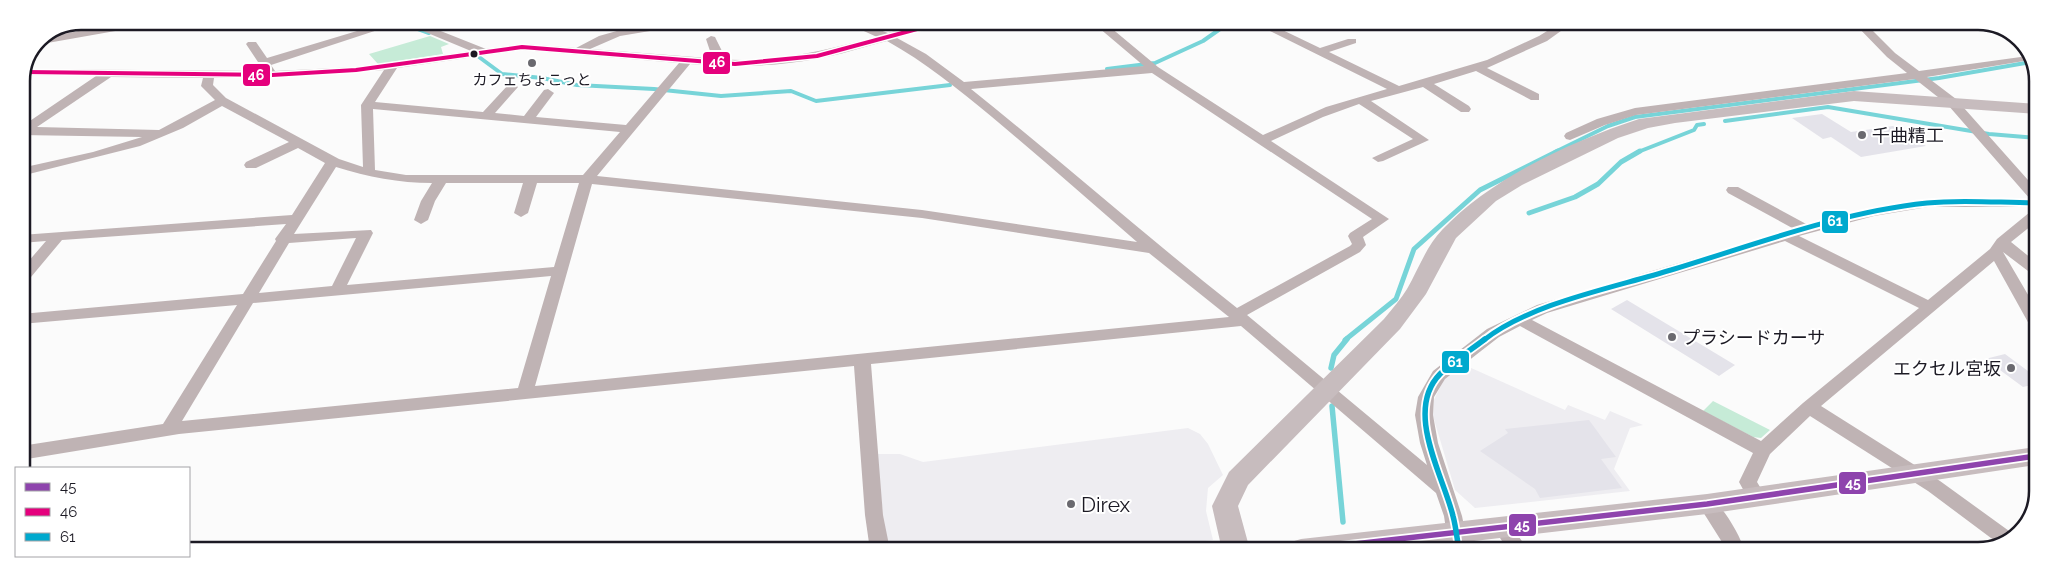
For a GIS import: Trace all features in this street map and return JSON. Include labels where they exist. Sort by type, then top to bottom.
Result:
[{"type":"street","points":[[52,39],[105,30]]},
{"type":"street","points":[[264,63],[370,30]]},
{"type":"street","points":[[431,30],[484,52]]},
{"type":"street","points":[[580,51],[588,45],[611,36],[637,30]]},
{"type":"street","points":[[870,30],[922,56],[961,86],[1051,159],[1153,249],[1240,318],[1445,490]]},
{"type":"street","points":[[31,72],[208,76],[272,75],[392,66],[522,47],[736,64],[817,56],[910,30]]},
{"type":"street","points":[[30,452],[168,430],[1240,318],[1355,249],[1359,245],[1355,236],[1382,219],[1150,66],[1107,30]]},
{"type":"street","points":[[1274,30],[1397,90]]},
{"type":"street","points":[[1262,140],[1361,100],[1479,68],[1503,58],[1554,30]]},
{"type":"street","points":[[1866,30],[1891,55],[1952,102],[2029,189]]},
{"type":"street","points":[[712,39],[716,51],[713,62]]},
{"type":"street","points":[[1319,52],[1352,41]]},
{"type":"street","points":[[252,44],[272,75]]},
{"type":"street","points":[[1570,136],[1601,122],[1635,112],[1921,78],[2023,58]]},
{"type":"street","points":[[525,393],[587,179],[687,60]]},
{"type":"street","points":[[366,172],[370,168],[367,105],[392,66]]},
{"type":"street","points":[[961,86],[1150,66]]},
{"type":"street","points":[[1479,68],[1535,97]]},
{"type":"street","points":[[30,126],[107,74]]},
{"type":"street","points":[[208,76],[207,86],[222,101],[334,162],[366,172],[406,179],[587,179],[914,213],[1153,249]]},
{"type":"street","points":[[1425,83],[1465,109]]},
{"type":"street","points":[[485,117],[512,87]]},
{"type":"street","points":[[526,121],[548,93]]},
{"type":"street","points":[[1234,542],[1225,506],[1238,479],[1392,324],[1415,294],[1448,236],[1489,197],[1515,181],[1612,134],[1645,123],[1675,118],[1822,99],[1890,97],[2029,108]]},
{"type":"street","points":[[1361,100],[1422,140],[1378,158]]},
{"type":"street","points":[[30,170],[104,153],[160,134],[222,101]]},
{"type":"street","points":[[367,105],[628,130]]},
{"type":"street","points":[[30,131],[152,131],[160,134]]},
{"type":"street","points":[[251,165],[298,144]]},
{"type":"street","points":[[168,430],[282,239],[328,167],[334,162]]},
{"type":"street","points":[[421,220],[428,201],[441,180]]},
{"type":"street","points":[[521,213],[532,180]]},
{"type":"street","points":[[1733,190],[1807,230]]},
{"type":"street","points":[[1458,541],[1445,490],[1429,443],[1424,414],[1426,397],[1439,375],[1493,333],[1542,309],[1786,236],[1874,212],[1928,204],[2029,203]]},
{"type":"street","points":[[30,239],[295,219]]},
{"type":"street","points":[[1757,497],[1748,482],[1764,450],[1810,407],[2029,221]]},
{"type":"street","points":[[282,239],[366,233],[337,291]]},
{"type":"street","points":[[1786,236],[1928,306]]},
{"type":"street","points":[[30,269],[57,237]]},
{"type":"street","points":[[1999,247],[2029,266]]},
{"type":"street","points":[[1999,247],[2029,309]]},
{"type":"street","points":[[30,318],[559,271]]},
{"type":"street","points":[[1520,320],[1764,450]]},
{"type":"street","points":[[862,359],[874,515],[879,542]]},
{"type":"street","points":[[1810,407],[1913,473],[2002,536]]},
{"type":"street","points":[[1441,542],[1458,541],[1501,526],[1707,504],[2029,457]]},
{"type":"street","points":[[1707,504],[1726,530],[1732,542]]},
{"type":"street","points":[[1501,526],[1512,542]]},
{"type":"shaded area","points":[[1460,363],[1565,410],[1568,405],[1605,420],[1610,411],[1643,425],[1630,428],[1614,469],[1630,491],[1475,508],[1455,490],[1433,416],[1434,400],[1443,381]]},
{"type":"shaded area","points":[[1188,428],[1200,434],[1208,444],[1223,475],[1208,488],[1206,511],[1213,540],[1198,542],[888,542],[877,454],[900,454],[923,462]]},
{"type":"green space","points":[[430,36],[449,44],[441,47],[443,54],[378,64],[369,54]]},
{"type":"green space","points":[[1713,401],[1770,430],[1761,438],[1753,437],[1703,411]]},
{"type":"building","name":"千曲精工","points":[[1822,114],[1851,132],[1893,126],[1926,146],[1861,157],[1831,137],[1823,139],[1792,118]]},
{"type":"building","name":"プラシードカーサ","points":[[1627,300],[1735,365],[1719,376],[1611,309]]},
{"type":"building","name":"エクセル宮坂","points":[[2005,354],[2029,372],[2029,386],[2023,387],[1985,359]]},
{"type":"building","points":[[1589,420],[1616,457],[1601,459],[1622,488],[1540,498],[1535,489],[1480,451],[1508,433],[1505,429]]},
{"type":"waterway","points":[[421,30],[429,33]]},
{"type":"waterway","points":[[1107,69],[1155,63],[1203,41],[1219,30]]},
{"type":"waterway","points":[[479,57],[502,74],[542,78],[577,85],[654,89],[721,96],[791,91],[816,101],[950,85]]},
{"type":"waterway","points":[[1555,152],[1608,126],[1635,117],[1939,78],[2025,63]]},
{"type":"waterway","points":[[1725,121],[1828,107],[1989,134],[2029,137]]},
{"type":"waterway","points":[[1639,152],[1694,130],[1697,125],[1704,124]]},
{"type":"waterway","points":[[1345,340],[1396,299],[1414,249],[1480,190],[1558,151]]},
{"type":"waterway","points":[[1529,213],[1575,197],[1598,184],[1621,162],[1639,152]]},
{"type":"waterway","points":[[1331,368],[1334,355],[1347,339]]},
{"type":"waterway","points":[[1332,406],[1343,522]]},
{"type":"transit line","name":"46","points":[[31,72],[272,75],[356,70],[522,47],[735,64],[771,62],[817,56],[913,30]]},
{"type":"transit line","name":"61","points":[[1458,542],[1453,516],[1429,443],[1424,415],[1426,397],[1439,375],[1493,333],[1542,309],[1825,224],[1874,212],[1928,203],[2029,203]]},
{"type":"transit line","name":"45","points":[[1372,542],[1707,504],[2029,457]]},
{"type":"place","name":"カフェちょこっと","points":[[532,63]]},
{"type":"place","name":"千曲精工","points":[[1862,135]]},
{"type":"place","name":"プラシードカーサ","points":[[1672,337]]},
{"type":"place","name":"エクセル宮坂","points":[[2011,368]]},
{"type":"place","name":"Direx","points":[[1071,504]]}]
